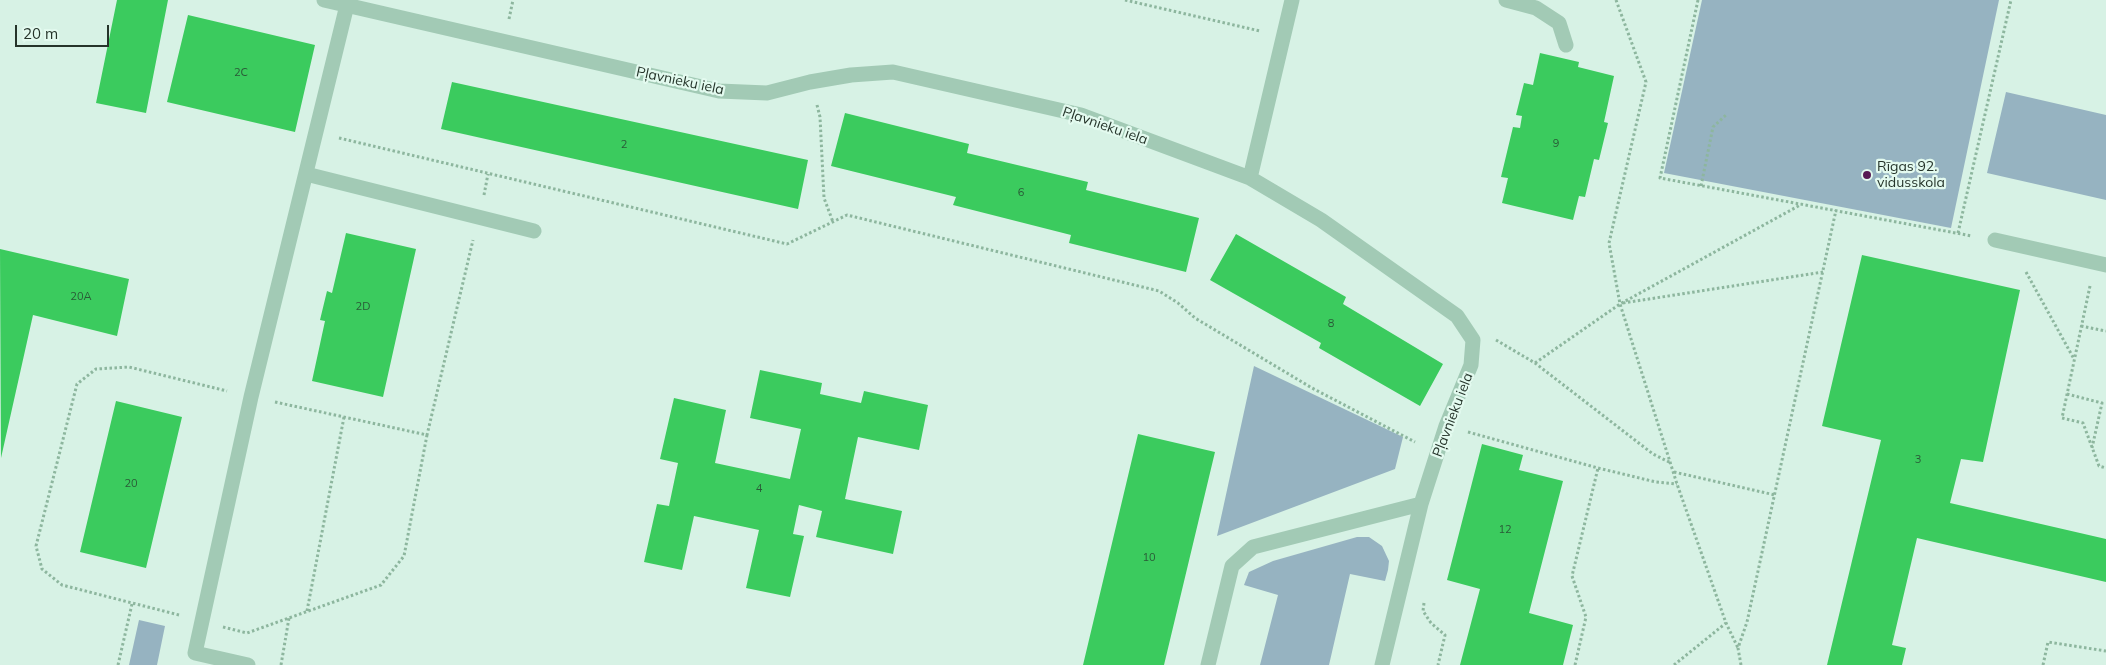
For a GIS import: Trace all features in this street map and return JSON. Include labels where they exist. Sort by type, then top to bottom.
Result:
[{"type":"street","name":"Pļavnieku iela","points":[[324,0],[719,91],[767,93],[810,82],[851,75],[893,72],[1080,115],[1250,178],[1321,220],[1457,316],[1473,340],[1471,365],[1446,426],[1421,504],[1382,665]]},
{"type":"street","points":[[1250,178],[1292,0]]},
{"type":"street","points":[[1506,0],[1536,8],[1559,23],[1566,45]]},
{"type":"street","points":[[248,665],[195,652],[251,397],[347,5]]},
{"type":"street","points":[[306,174],[534,231]]},
{"type":"street","points":[[1995,240],[2106,265]]},
{"type":"street","points":[[1208,665],[1232,566],[1253,547],[1421,504]]},
{"type":"path","points":[[1125,0],[1284,37]]},
{"type":"path","points":[[1616,0],[1646,82],[1609,243],[1620,304],[1678,484],[1726,623],[1738,648],[1741,665]]},
{"type":"path","points":[[1698,0],[1660,178],[1995,240]]},
{"type":"path","points":[[1958,233],[2011,0]]},
{"type":"path","points":[[810,82],[820,117],[824,198],[833,222]]},
{"type":"path","points":[[1701,186],[1713,127],[1726,115]]},
{"type":"path","points":[[316,133],[787,244],[847,216],[1159,292],[1178,303],[1195,318],[1312,388],[1414,442],[1439,450]]},
{"type":"path","points":[[1535,363],[1620,304],[1802,204]]},
{"type":"path","points":[[1738,648],[1747,622],[1836,210]]},
{"type":"path","points":[[251,397],[427,435],[479,216]]},
{"type":"path","points":[[2025,271],[2074,360]]},
{"type":"path","points":[[1620,304],[1823,272]]},
{"type":"path","points":[[2091,280],[2062,418],[2082,423],[2099,466],[2106,468]]},
{"type":"path","points":[[2081,326],[2106,331]]},
{"type":"path","points":[[1473,340],[1496,340],[1535,363],[1653,454],[1671,463]]},
{"type":"path","points":[[2067,394],[2102,403],[2092,448]]},
{"type":"path","points":[[307,611],[344,417]]},
{"type":"path","points":[[1446,426],[1598,468],[1656,482],[1678,484]]},
{"type":"path","points":[[1575,665],[1586,617],[1572,576],[1598,468]]},
{"type":"path","points":[[1674,472],[1775,495]]},
{"type":"path","points":[[1424,593],[1423,611],[1431,623],[1445,635],[1438,665]]},
{"type":"path","points":[[118,665],[132,604]]},
{"type":"path","points":[[281,665],[289,617]]},
{"type":"path","points":[[1674,665],[1726,623]]},
{"type":"path","points":[[2043,665],[2048,642],[2106,652]]},
{"type":"shaded area","points":[[1702,0],[1999,0],[1951,228],[1664,173]]},
{"type":"shaded area","points":[[2006,92],[2106,115],[2106,200],[1987,173]]},
{"type":"shaded area","points":[[1254,366],[1403,437],[1395,469],[1217,536]]},
{"type":"shaded area","points":[[1357,537],[1369,537],[1382,546],[1389,561],[1388,570],[1385,581],[1350,574],[1329,665],[1260,665],[1278,595],[1244,585],[1249,572],[1273,561]]},
{"type":"shaded area","points":[[139,620],[165,626],[157,665],[129,665]]},
{"type":"building","points":[[117,0],[168,0],[146,113],[96,103]]},
{"type":"building","points":[[188,15],[315,45],[295,132],[167,102]]},
{"type":"building","points":[[1540,53],[1579,62],[1578,67],[1614,76],[1604,122],[1608,123],[1599,160],[1594,159],[1585,197],[1579,196],[1573,220],[1502,203],[1508,178],[1501,177],[1513,127],[1520,128],[1522,116],[1516,115],[1524,83],[1533,85]]},
{"type":"building","points":[[452,82],[808,160],[798,209],[441,129]]},
{"type":"building","points":[[845,113],[969,144],[967,153],[1088,182],[1086,190],[1199,218],[1186,272],[1069,243],[1071,235],[953,205],[956,197],[831,166]]},
{"type":"building","points":[[346,233],[416,249],[383,397],[312,381],[325,321],[320,320],[327,291],[332,293]]},
{"type":"building","points":[[1236,234],[1346,297],[1343,304],[1443,364],[1420,406],[1319,348],[1321,343],[1210,280]]},
{"type":"building","points":[[0,249],[129,279],[117,336],[33,315],[1,458]]},
{"type":"building","points":[[1862,255],[2020,290],[1983,462],[1961,459],[1950,503],[2106,539],[2106,582],[1917,538],[1892,645],[1906,648],[1902,665],[1827,665],[1881,440],[1822,426]]},
{"type":"building","points":[[760,370],[822,383],[820,394],[861,403],[864,391],[928,405],[919,450],[858,437],[845,499],[902,511],[893,554],[816,537],[822,511],[799,505],[793,534],[804,536],[790,597],[746,588],[759,530],[694,516],[682,570],[644,562],[657,504],[669,506],[678,463],[660,459],[674,398],[726,410],[715,463],[790,479],[801,429],[750,418]]},
{"type":"building","points":[[116,401],[182,417],[146,568],[80,552]]},
{"type":"building","points":[[1138,434],[1215,452],[1164,665],[1083,665]]},
{"type":"building","points":[[1482,444],[1523,455],[1519,470],[1563,481],[1529,613],[1573,625],[1563,665],[1460,665],[1480,589],[1447,580]]},
{"type":"place","name":"Rīgas 92. vidusskola","points":[[1867,175]]}]
